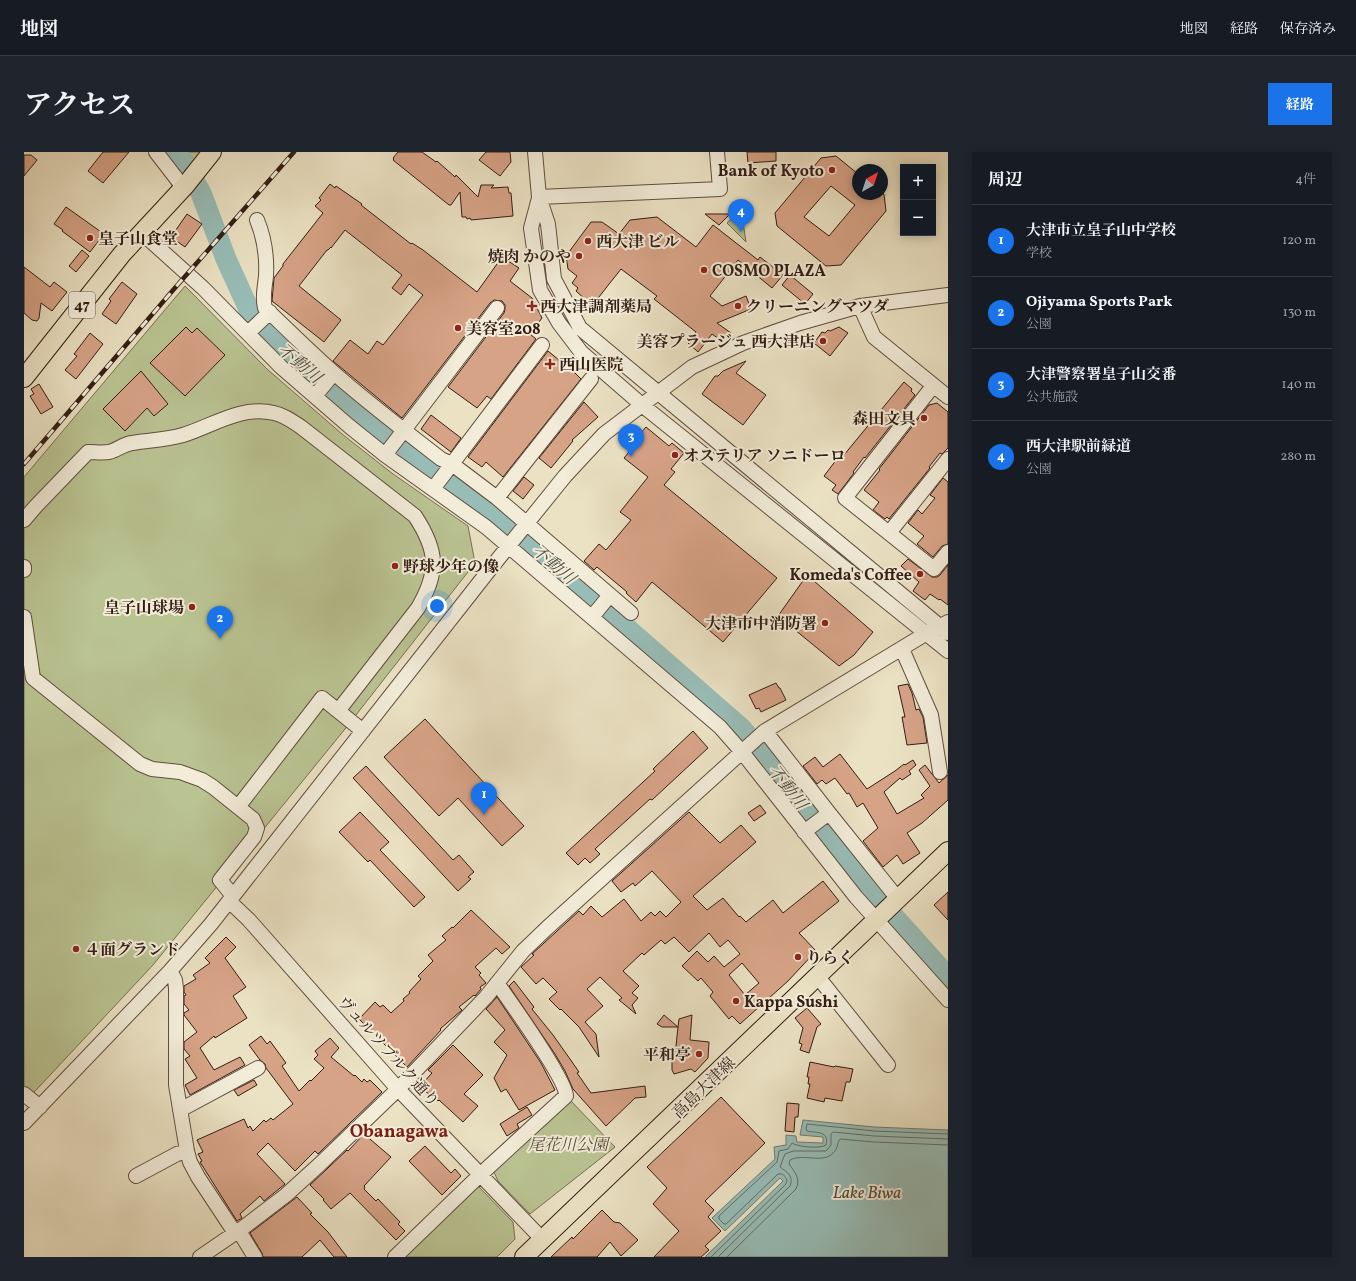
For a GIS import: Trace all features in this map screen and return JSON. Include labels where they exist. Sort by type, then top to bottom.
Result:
[{"type":"main road","name":"47","points":[[24,377],[111,268],[184,186],[212,152]]},
{"type":"main road","points":[[897,900],[948,851]]},
{"type":"main road","name":"高島大津線","points":[[524,1257],[897,900]]},
{"type":"street","points":[[156,152],[184,186]]},
{"type":"street","points":[[535,152],[539,197],[548,224],[554,279],[580,328],[945,627]]},
{"type":"street","points":[[539,197],[720,189],[717,152]]},
{"type":"street","points":[[539,197],[531,228],[540,290],[559,323],[581,352],[642,404],[948,651]]},
{"type":"street","points":[[257,220],[264,240],[265,249],[266,275],[263,300],[265,308],[334,374],[441,459],[452,465],[497,498],[631,612]]},
{"type":"street","points":[[142,232],[196,280],[280,367],[349,426],[385,454],[486,527],[511,543],[592,617],[720,727],[744,750],[806,830],[948,1000]]},
{"type":"street","points":[[24,1123],[33,1111],[170,970],[211,924],[527,523],[565,476],[604,434],[692,367],[744,344],[800,324],[860,306],[948,295]]},
{"type":"street","points":[[860,306],[874,337],[948,397]]},
{"type":"street","points":[[385,454],[497,308]]},
{"type":"street","points":[[248,333],[269,312]]},
{"type":"street","points":[[433,488],[542,345]]},
{"type":"street","points":[[315,396],[334,374]]},
{"type":"street","points":[[497,498],[591,379]]},
{"type":"street","points":[[934,386],[845,498],[934,569],[948,552]]},
{"type":"street","points":[[24,520],[88,452],[110,452],[132,443],[168,439],[246,412],[259,411],[274,413],[288,419],[301,427],[415,516],[424,530],[430,544],[433,562],[432,578],[427,592],[418,608],[338,711]]},
{"type":"street","points":[[889,533],[948,459]]},
{"type":"street","points":[[592,617],[610,595]]},
{"type":"street","points":[[24,617],[33,678],[140,764],[152,769],[180,772],[196,778],[213,786],[238,807],[322,698],[363,731]]},
{"type":"street","points":[[200,1257],[237,1232],[286,1195],[319,1165],[398,1089],[486,997],[523,951],[764,733],[927,633],[945,627]]},
{"type":"street","points":[[902,649],[931,715],[940,772]]},
{"type":"street","points":[[764,733],[827,815],[897,900]]},
{"type":"street","name":"ヴュルツブルク通り","points":[[238,807],[253,819],[257,828],[254,838],[220,880],[231,898],[398,1089],[543,1240]]},
{"type":"street","points":[[806,830],[827,815]]},
{"type":"street","points":[[170,970],[175,980],[176,988],[176,1085],[190,1162],[198,1177],[255,1257]]},
{"type":"street","points":[[818,977],[888,1065]]},
{"type":"street","points":[[395,1257],[481,1174],[566,1096],[565,1088],[556,1071],[497,982]]},
{"type":"street","points":[[180,1110],[258,1068]]},
{"type":"street","points":[[24,1094],[33,1111]]},
{"type":"street","points":[[136,1176],[177,1154],[187,1151]]},
{"type":"green space","points":[[166,152],[203,152],[185,177]]},
{"type":"green space","points":[[737,213],[742,216],[746,242],[727,223]]},
{"type":"green space","points":[[185,286],[267,369],[342,434],[393,474],[468,526],[475,563],[345,729],[153,965],[24,1103],[24,477]]},
{"type":"green space","name":"尾花川公園","points":[[570,1100],[615,1147],[530,1214],[498,1181],[493,1170]]},
{"type":"green space","points":[[478,1186],[513,1222],[515,1239],[497,1257],[403,1257]]},
{"type":"water","name":"Lake Biwa","points":[[803,1120],[874,1127],[948,1130],[948,1257],[705,1257],[783,1181],[780,1178],[725,1231],[712,1218],[775,1159],[774,1147],[786,1145],[786,1135],[796,1136],[797,1142],[823,1143],[823,1137],[800,1135]]},
{"type":"building","points":[[103,152],[129,152],[103,183],[88,171]]},
{"type":"building","points":[[398,152],[422,152],[436,162],[437,161],[455,177],[456,175],[478,197],[481,185],[494,185],[491,188],[508,187],[509,193],[511,193],[513,216],[471,220],[470,218],[467,219],[466,217],[462,217],[460,192],[451,205],[449,205],[393,160]]},
{"type":"building","points":[[486,152],[510,152],[511,162],[500,176],[479,160]]},
{"type":"building","points":[[747,152],[776,152],[776,161],[748,163]]},
{"type":"building","points":[[24,155],[31,155],[37,160],[24,176]]},
{"type":"building","points":[[836,156],[852,169],[852,200],[885,200],[886,211],[841,265],[826,266],[777,226],[775,213],[821,158]],"holes":[[[831,186],[855,205],[829,236],[804,217]]]},
{"type":"building","points":[[330,184],[335,188],[336,186],[362,204],[361,205],[411,244],[412,243],[423,250],[477,292],[502,257],[519,268],[510,281],[532,298],[542,318],[530,334],[536,339],[491,399],[487,396],[477,408],[448,387],[504,313],[505,305],[502,301],[494,300],[490,303],[402,418],[333,361],[350,340],[368,354],[377,341],[383,345],[423,295],[409,284],[401,295],[392,288],[402,275],[345,230],[331,248],[327,250],[299,286],[341,320],[324,342],[272,301],[274,278],[283,264],[323,213],[315,206],[321,200],[319,198]]},
{"type":"building","points":[[66,207],[104,234],[90,252],[54,224]]},
{"type":"building","points":[[187,214],[202,224],[185,247],[171,237]]},
{"type":"building","points":[[705,214],[730,214],[719,225]]},
{"type":"building","points":[[657,217],[696,247],[713,225],[758,260],[760,257],[783,275],[772,288],[738,260],[710,296],[722,306],[746,296],[751,309],[717,323],[731,333],[719,339],[712,334],[698,352],[688,343],[696,332],[654,299],[657,296],[621,269],[595,302],[590,298],[587,301],[576,291],[578,288],[572,283],[577,276],[568,269],[566,256],[591,222],[602,222],[619,234],[630,220]]},
{"type":"building","points":[[82,250],[89,256],[76,272],[69,266]]},
{"type":"building","points":[[24,267],[50,287],[54,282],[67,292],[52,311],[41,303],[39,318],[37,321],[32,320],[24,313]]},
{"type":"building","points":[[790,275],[813,294],[805,304],[782,285]]},
{"type":"building","points":[[122,282],[137,294],[116,324],[102,314],[111,301],[109,299]]},
{"type":"building","points":[[186,327],[192,333],[197,328],[225,355],[185,396],[150,363]]},
{"type":"building","points":[[839,327],[848,333],[830,356],[814,343],[822,332],[825,333],[828,330],[830,331]]},
{"type":"building","points":[[90,333],[103,344],[76,379],[65,370],[77,356],[74,354]]},
{"type":"building","points":[[548,351],[565,365],[567,363],[576,371],[575,373],[581,379],[503,477],[486,462],[482,467],[468,457]]},
{"type":"building","points":[[746,361],[736,373],[766,395],[743,425],[702,394],[715,376],[718,376],[723,371]]},
{"type":"building","points":[[141,371],[168,404],[154,416],[147,408],[125,431],[103,409]]},
{"type":"building","points":[[904,382],[912,389],[911,391],[915,395],[865,458],[864,457],[838,494],[832,490],[836,485],[824,476],[837,459],[839,461]]},
{"type":"building","points":[[39,384],[53,407],[41,414],[30,396],[34,394],[31,389]]},
{"type":"building","points":[[584,402],[598,417],[572,440],[573,441],[551,468],[539,458]]},
{"type":"building","points":[[937,403],[948,412],[948,448],[942,454],[940,453],[929,467],[930,468],[889,519],[887,517],[885,519],[873,510],[879,502],[864,490],[929,405]]},
{"type":"building","points":[[431,415],[461,438],[451,452],[421,429]]},
{"type":"building","points":[[646,427],[669,446],[672,443],[684,453],[671,469],[675,472],[664,485],[777,578],[723,642],[652,582],[636,602],[626,593],[627,592],[597,567],[594,570],[584,561],[599,544],[606,550],[631,520],[620,512],[648,477],[624,458],[634,446],[631,444]]},
{"type":"building","points":[[524,477],[534,485],[523,499],[513,491]]},
{"type":"building","points":[[943,478],[948,482],[948,544],[942,546],[933,557],[917,544],[924,536],[908,523],[918,510],[922,514],[935,498],[930,495]]},
{"type":"building","name":"Komeda's Coffee","points":[[908,559],[932,577],[937,577],[940,575],[948,565],[948,605],[930,594],[925,600],[913,591],[919,582],[901,566]]},
{"type":"building","points":[[807,575],[873,632],[854,655],[839,666],[778,616]]},
{"type":"building","points":[[776,683],[786,700],[761,712],[759,708],[756,709],[749,695]]},
{"type":"building","points":[[908,684],[916,710],[919,709],[923,717],[927,743],[907,745],[902,717],[905,717],[898,686]]},
{"type":"building","points":[[425,719],[524,826],[502,846],[458,798],[439,816],[384,757]]},
{"type":"building","points":[[693,731],[708,748],[652,800],[650,799],[595,849],[600,854],[590,863],[585,858],[578,865],[566,853],[655,771],[653,769]]},
{"type":"building","points":[[840,754],[867,789],[904,764],[905,765],[913,760],[916,765],[909,771],[911,774],[902,780],[900,778],[884,792],[897,814],[924,798],[921,795],[930,786],[919,770],[925,765],[939,783],[948,775],[948,800],[922,823],[907,833],[920,853],[903,864],[897,855],[883,867],[863,841],[878,828],[863,803],[857,807],[849,793],[847,794],[835,778],[826,784],[822,780],[817,784],[803,766],[815,757],[823,767]]},
{"type":"building","points":[[366,766],[453,860],[459,855],[474,872],[468,877],[471,879],[458,891],[353,778]]},
{"type":"building","points":[[760,805],[766,813],[754,821],[748,813]]},
{"type":"building","points":[[360,812],[389,842],[380,850],[425,897],[414,907],[370,860],[368,862],[339,832]]},
{"type":"building","points":[[689,812],[720,843],[741,825],[756,842],[693,896],[707,910],[723,898],[739,917],[740,916],[746,922],[773,900],[783,913],[823,881],[839,901],[799,933],[816,951],[788,981],[740,1024],[732,1016],[729,1019],[710,996],[713,992],[701,978],[698,981],[682,966],[697,951],[708,962],[714,956],[724,967],[740,954],[728,940],[720,947],[709,933],[689,952],[674,937],[665,944],[661,940],[644,955],[642,953],[623,971],[639,986],[632,993],[638,998],[632,1005],[636,1014],[619,1000],[622,998],[600,977],[587,989],[603,1006],[585,1022],[596,1034],[599,1057],[579,1027],[549,999],[557,992],[543,978],[536,984],[521,967],[534,955],[532,954],[579,911],[583,915],[591,906],[602,917],[624,899],[641,921],[651,912],[655,916],[660,911],[666,917],[681,902],[652,871],[635,886],[633,883],[621,892],[612,881]],"holes":[[[742,963],[759,983],[745,995],[729,975]]]},
{"type":"building","points":[[948,892],[948,920],[934,905]]},
{"type":"building","points":[[471,910],[510,947],[502,954],[496,948],[475,967],[481,973],[479,975],[486,983],[480,987],[481,989],[475,996],[474,995],[459,1007],[462,1010],[440,1029],[441,1030],[407,1067],[359,1019],[375,1002],[380,1007],[383,1005],[391,1013],[404,1001],[403,999],[421,979],[418,976],[433,961],[428,955],[446,940],[442,936],[452,927],[453,928]]},
{"type":"building","points":[[226,937],[236,947],[225,958],[246,987],[233,996],[247,1018],[215,1038],[214,1036],[200,1048],[214,1070],[240,1057],[245,1065],[190,1095],[185,1085],[197,1078],[185,1059],[190,1056],[184,1049],[184,1042],[197,1032],[184,1015],[184,1013],[189,1010],[184,1004],[184,996],[186,995],[184,992],[184,986],[196,979],[193,975],[210,963],[205,958]]},
{"type":"building","points":[[514,981],[534,1007],[532,1009],[553,1035],[579,1072],[577,1073],[591,1093],[645,1086],[646,1097],[635,1098],[606,1126],[573,1089],[555,1054],[509,986]]},
{"type":"building","points":[[497,997],[541,1063],[555,1090],[519,1110],[506,1089],[501,1092],[494,1078],[507,1055],[494,1042],[505,1030],[486,1009]]},
{"type":"building","points":[[807,1008],[821,1024],[817,1027],[809,1053],[800,1050],[802,1044],[799,1043],[803,1028],[795,1018]]},
{"type":"building","points":[[664,1015],[678,1027],[662,1027],[657,1024]]},
{"type":"building","points":[[692,1015],[690,1040],[709,1042],[708,1058],[695,1072],[691,1069],[674,1074],[672,1070],[672,1055],[675,1055],[679,1019]]},
{"type":"building","points":[[261,1036],[267,1044],[270,1041],[286,1063],[282,1066],[299,1091],[324,1068],[314,1059],[318,1055],[315,1051],[330,1038],[339,1048],[331,1057],[362,1082],[364,1079],[367,1082],[370,1080],[382,1092],[318,1154],[315,1151],[295,1171],[268,1143],[257,1154],[285,1184],[264,1201],[260,1196],[240,1214],[242,1218],[237,1221],[200,1162],[202,1161],[198,1154],[203,1152],[197,1140],[244,1119],[248,1128],[250,1126],[253,1131],[264,1120],[266,1122],[271,1118],[273,1120],[293,1104],[266,1068],[265,1064],[260,1060],[249,1045]]},
{"type":"building","points":[[453,1045],[483,1075],[464,1094],[478,1106],[463,1122],[439,1100],[438,1101],[421,1088],[423,1085],[422,1084],[432,1073],[428,1070]]},
{"type":"building","points":[[810,1062],[853,1069],[850,1082],[846,1082],[842,1101],[825,1098],[824,1102],[807,1098],[810,1084],[808,1084],[809,1077],[807,1077]]},
{"type":"building","points":[[254,1080],[257,1085],[238,1096],[234,1090]]},
{"type":"building","points":[[721,1097],[765,1143],[705,1201],[714,1210],[708,1217],[721,1231],[705,1246],[709,1250],[701,1257],[654,1257],[679,1231],[653,1204],[667,1188],[647,1167]]},
{"type":"building","points":[[787,1103],[799,1104],[798,1117],[795,1117],[794,1132],[785,1131]]},
{"type":"building","points":[[527,1107],[532,1115],[517,1124],[519,1128],[507,1136],[500,1124]]},
{"type":"building","points":[[364,1134],[391,1157],[364,1186],[364,1189],[376,1201],[378,1199],[400,1222],[398,1224],[405,1231],[396,1240],[350,1193],[331,1209],[323,1200],[324,1199],[310,1185],[347,1150],[348,1151]]},
{"type":"building","points":[[425,1146],[451,1173],[455,1169],[461,1176],[442,1195],[409,1161]]},
{"type":"building","points":[[297,1197],[312,1213],[310,1214],[328,1232],[347,1257],[334,1257],[320,1240],[302,1257],[263,1257],[250,1233]]},
{"type":"building","points":[[602,1210],[614,1222],[620,1223],[638,1240],[621,1256],[610,1242],[597,1257],[551,1257],[572,1237],[573,1239]]},
{"type":"waterway","name":"不動川","points":[[175,152],[185,164],[201,193],[226,259],[251,314],[265,333],[340,399],[385,435],[496,514],[742,729],[766,757],[869,889],[948,977]]},
{"type":"railway","points":[[24,464],[294,152]]},
{"type":"place","name":"Bank of Kyoto","points":[[832,170]]},
{"type":"place","name":"西大津駅前緑道","points":[[741,232]]},
{"type":"place","name":"皇子山食堂","points":[[90,238]]},
{"type":"place","name":"西大津 ビル","points":[[588,241]]},
{"type":"place","name":"焼肉 かのや","points":[[579,256]]},
{"type":"place","name":"COSMO PLAZA","points":[[704,270]]},
{"type":"place","name":"西大津調剤薬局","points":[[532,306]]},
{"type":"place","name":"クリーニングマツダ","points":[[738,306]]},
{"type":"place","name":"美容室208","points":[[458,328]]},
{"type":"place","name":"美容プラージュ 西大津店","points":[[823,341]]},
{"type":"place","name":"西山医院","points":[[550,364]]},
{"type":"place","name":"森田文具","points":[[924,418]]},
{"type":"place","name":"オステリア ソニドーロ","points":[[675,455]]},
{"type":"place","name":"大津警察署皇子山交番","points":[[631,457]]},
{"type":"place","name":"野球少年の像","points":[[395,566]]},
{"type":"place","name":"Komeda's Coffee","points":[[920,574]]},
{"type":"place","name":"皇子山球場","points":[[192,607]]},
{"type":"place","name":"大津市中消防署","points":[[825,623]]},
{"type":"place","name":"Ojiyama Sports Park","points":[[220,639]]},
{"type":"place","name":"大津市立皇子山中学校","points":[[484,815]]},
{"type":"place","name":"４面グランド","points":[[76,949]]},
{"type":"place","name":"りらく","points":[[798,957]]},
{"type":"place","name":"Kappa Sushi","points":[[736,1001]]},
{"type":"place","name":"平和亭","points":[[699,1054]]},
{"type":"district","name":"Obanagawa","points":[[399,1131]]}]
